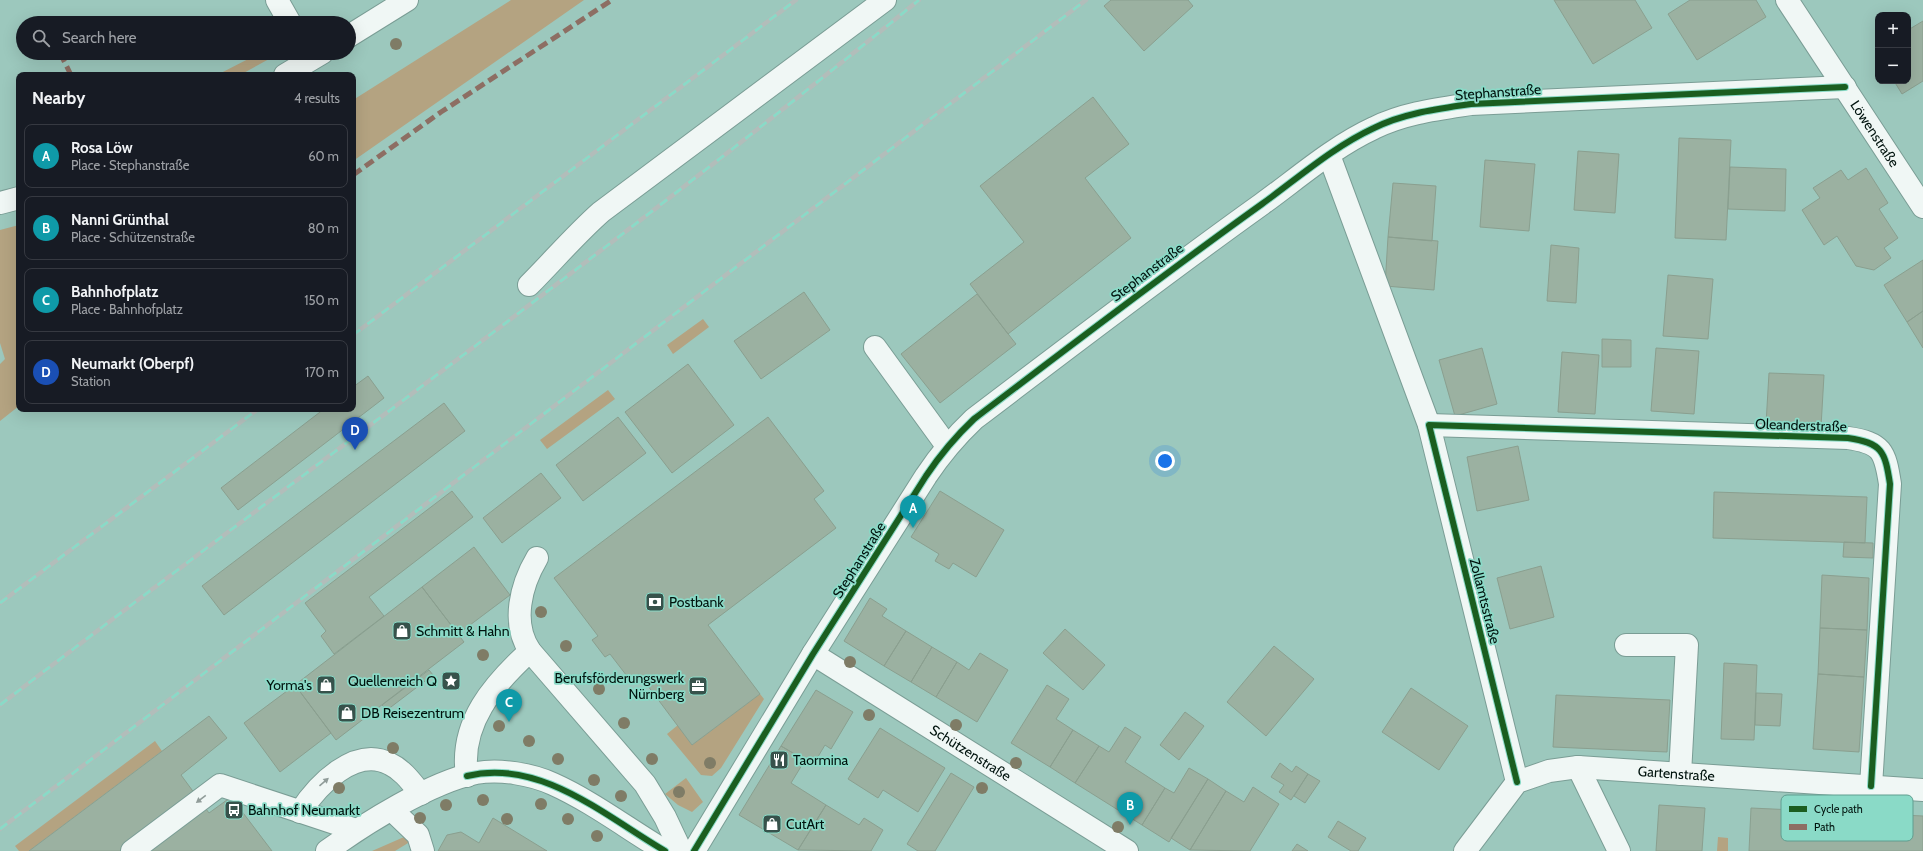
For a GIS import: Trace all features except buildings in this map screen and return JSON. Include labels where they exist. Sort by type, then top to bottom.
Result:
[{"type":"street","points":[[276,0],[286,16]]},
{"type":"street","points":[[356,32],[407,0]]},
{"type":"street","points":[[529,285],[555,260],[580,231],[600,212],[885,0]]},
{"type":"street","name":"Löwenstraße","points":[[1787,0],[1923,207]]},
{"type":"street","points":[[289,72],[307,60]]},
{"type":"street","name":"Stephanstraße","points":[[694,851],[813,654],[926,476],[947,446],[974,419],[1186,258],[1329,155],[1374,127],[1412,114],[1450,107],[1478,104],[1845,87]]},
{"type":"street","name":"Zollamtsstraße","points":[[1329,155],[1429,425],[1517,782]]},
{"type":"street","points":[[0,203],[16,199]]},
{"type":"street","points":[[875,347],[947,446]]},
{"type":"street","name":"Oleanderstraße","points":[[1429,425],[1848,438],[1864,441],[1874,445],[1887,462],[1890,484],[1871,786]]},
{"type":"street","points":[[537,558],[525,584],[520,608],[519,619],[523,638],[530,651],[645,784],[666,817],[681,851]]},
{"type":"street","points":[[1626,645],[1687,645],[1680,774]]},
{"type":"street","points":[[466,776],[465,762],[467,744],[482,705],[495,685],[530,651]]},
{"type":"street","name":"Schützenstraße","points":[[813,654],[1127,851]]},
{"type":"street","points":[[300,812],[313,793],[332,775],[348,765],[371,759],[390,763],[408,778],[421,794]]},
{"type":"street","points":[[1578,767],[1619,851]]},
{"type":"street","name":"Gartenstraße","points":[[1517,782],[1549,771],[1578,767],[1923,790]]},
{"type":"street","points":[[327,851],[356,830],[421,794],[466,776],[490,772],[526,776],[553,784],[665,851]]},
{"type":"street","points":[[1465,851],[1517,782]]},
{"type":"street","points":[[132,851],[220,785],[356,830]]},
{"type":"street","points":[[392,810],[418,835],[423,851]]},
{"type":"shaded area","points":[[511,0],[584,0],[356,159],[356,98]]},
{"type":"shaded area","points":[[246,60],[267,60],[245,72],[223,72]]},
{"type":"shaded area","points":[[16,226],[16,408],[0,421],[0,364],[5,359],[0,343],[0,230]]},
{"type":"shaded area","points":[[703,319],[709,327],[673,354],[667,345]]},
{"type":"shaded area","points":[[608,390],[615,399],[547,449],[540,440]]},
{"type":"shaded area","points":[[760,694],[764,699],[721,768],[712,776],[701,775],[667,734],[678,725],[692,745]]},
{"type":"shaded area","points":[[155,741],[162,751],[29,851],[19,851],[15,846]]},
{"type":"shaded area","points":[[686,778],[703,802],[692,812],[678,805],[665,794]]},
{"type":"shaded area","points":[[404,837],[413,840],[395,851],[372,851]]},
{"type":"shaded area","points":[[1718,837],[1728,838],[1728,851],[1717,851]]},
{"type":"railway","points":[[356,333],[796,0]]},
{"type":"railway","points":[[0,705],[578,268],[806,91],[919,0]]},
{"type":"railway","points":[[0,829],[1086,0]]},
{"type":"railway","points":[[0,603],[254,412]]},
{"type":"marked path","points":[[356,173],[441,112],[612,0]]},
{"type":"marked path","points":[[64,60],[70,72]]},
{"type":"cycle path","points":[[694,851],[813,654],[926,476],[954,439],[974,419],[1225,230],[1344,144],[1385,123],[1409,115],[1471,104],[1845,87]]},
{"type":"cycle path","points":[[1517,782],[1429,425],[1848,438],[1868,443],[1880,450],[1886,464],[1890,484],[1871,786]]},
{"type":"cycle path","points":[[467,776],[494,773],[520,775],[546,783],[595,807],[665,851]]},
{"type":"place","name":"Neumarkt (Oberpf)","points":[[355,450]]},
{"type":"place","name":"Rosa Löw","points":[[913,528]]},
{"type":"place","name":"Postbank","points":[[655,602]]},
{"type":"place","name":"Schmitt & Hahn","points":[[402,631]]},
{"type":"place","name":"Quellenreich Q","points":[[451,681]]},
{"type":"place","name":"Yorma's","points":[[326,685]]},
{"type":"place","name":"Berufsförderungswerk Nürnberg","points":[[698,686]]},
{"type":"place","name":"DB Reisezentrum","points":[[347,713]]},
{"type":"place","name":"Bahnhofplatz","points":[[509,722]]},
{"type":"place","name":"Taormina","points":[[779,760]]},
{"type":"place","name":"Bahnhof Neumarkt","points":[[234,810]]},
{"type":"place","name":"CutArt","points":[[772,824]]},
{"type":"place","name":"Nanni Grünthal","points":[[1130,825]]}]
